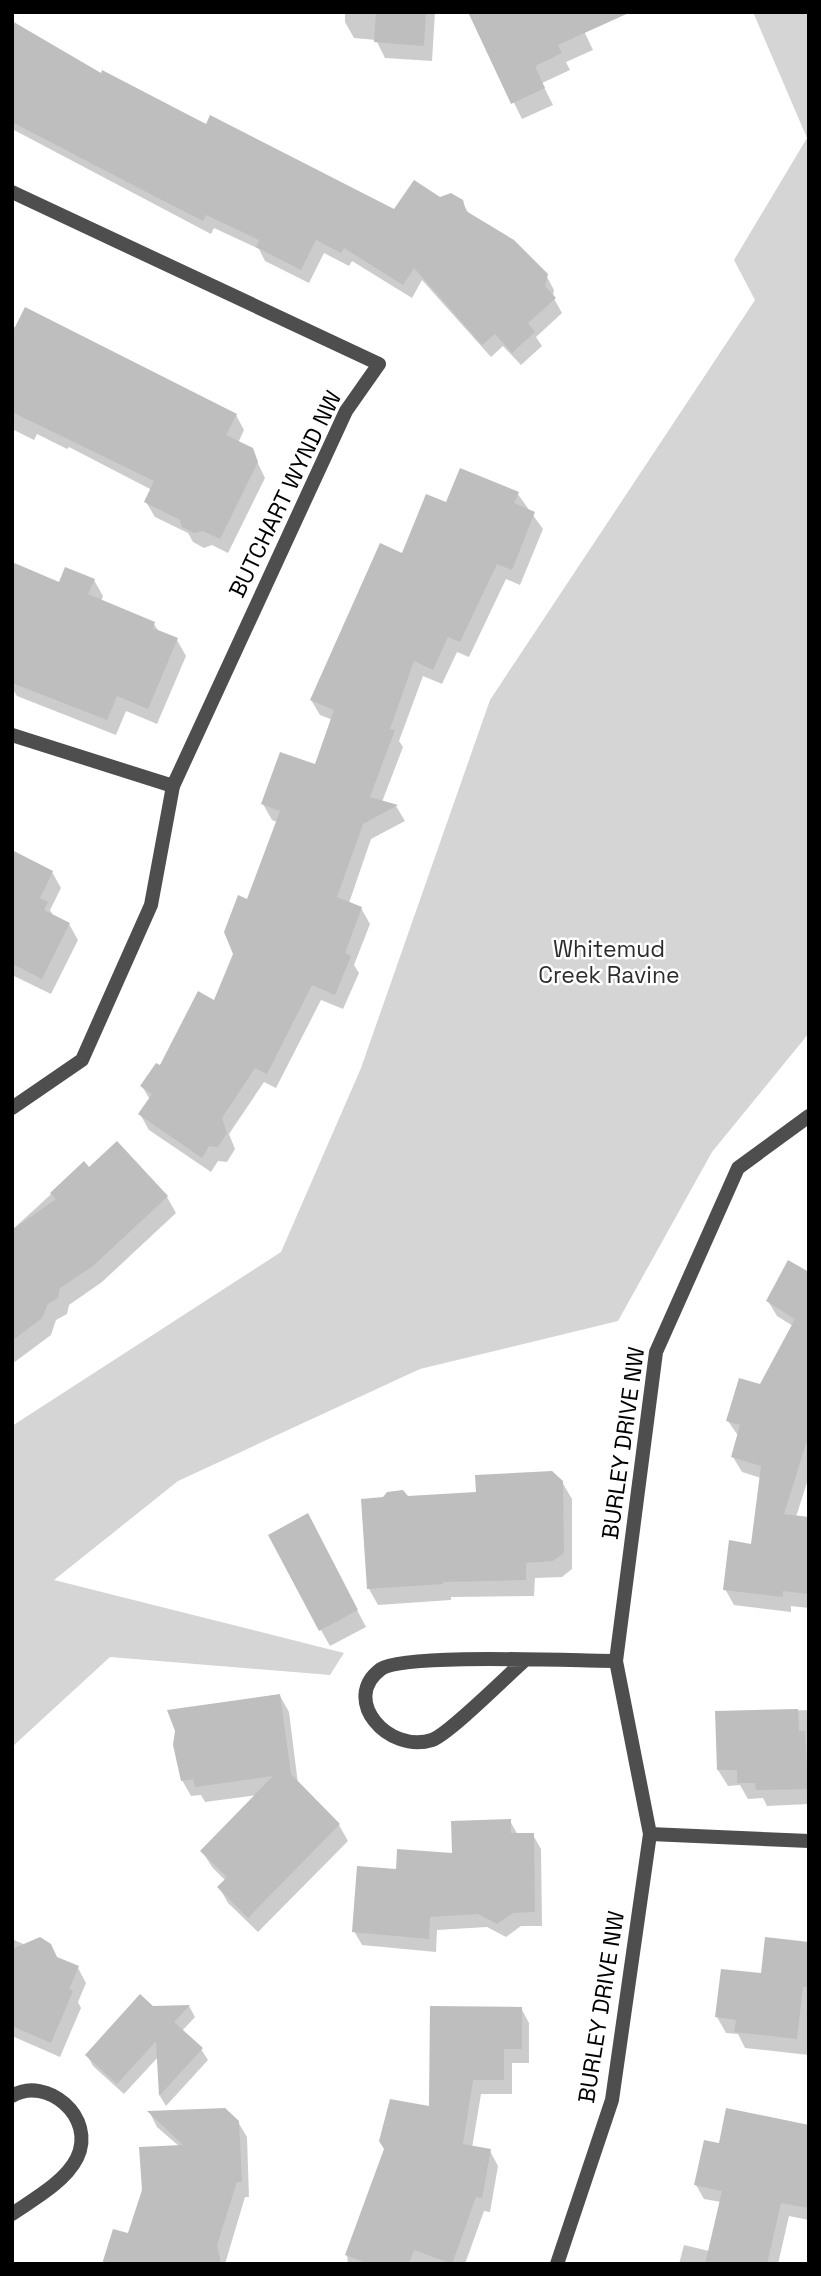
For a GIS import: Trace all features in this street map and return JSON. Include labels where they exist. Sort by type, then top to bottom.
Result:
[{"type":"street","name":"BUTCHART WYND NW","points":[[12,192],[379,364],[346,411],[173,786],[150,905],[82,1060],[12,1108]]},
{"type":"street","points":[[13,735],[173,786]]},
{"type":"street","name":"BURLEY DRIVE NW","points":[[557,2264],[612,2099],[650,1834],[616,1661],[656,1352],[738,1168],[809,1116]]},
{"type":"street","points":[[525,1660],[432,1740],[405,1742],[381,1731],[367,1710],[367,1689],[381,1670],[406,1661],[525,1660],[616,1661]]},
{"type":"street","points":[[650,1834],[809,1841]]},
{"type":"street","points":[[12,2096],[37,2090],[57,2098],[78,2116],[83,2138],[77,2160],[53,2186],[12,2214]]},
{"type":"green space","name":"Whitemud Creek Ravine","points":[[753,12],[809,12],[809,1033],[712,1152],[618,1321],[420,1369],[178,1481],[54,1580],[344,1653],[330,1675],[110,1657],[12,1747],[12,1426],[281,1252],[361,1068],[490,700],[755,300],[734,260],[807,138]]},
{"type":"building","points":[[376,12],[426,12],[424,46],[374,42]]},
{"type":"building","points":[[468,12],[631,12],[558,45],[562,53],[535,66],[545,88],[511,104]]},
{"type":"building","points":[[12,21],[101,73],[102,70],[206,124],[210,115],[394,209],[414,180],[440,197],[451,193],[463,200],[466,211],[514,240],[548,274],[545,286],[556,298],[528,323],[535,332],[512,353],[495,334],[482,345],[414,268],[403,285],[344,248],[341,253],[316,240],[301,270],[256,247],[259,240],[206,215],[203,221],[12,122]]},
{"type":"building","points":[[25,307],[237,414],[226,435],[253,448],[258,462],[220,539],[203,531],[194,533],[182,527],[180,520],[144,502],[154,481],[12,412],[12,333]]},
{"type":"building","points":[[460,468],[519,492],[514,503],[535,512],[512,570],[497,564],[460,642],[448,637],[433,670],[414,661],[390,729],[395,730],[370,797],[398,805],[363,824],[337,897],[362,907],[345,953],[351,956],[335,995],[312,985],[267,1074],[255,1068],[222,1118],[227,1133],[218,1147],[209,1146],[202,1158],[138,1114],[152,1094],[140,1086],[156,1063],[160,1065],[198,991],[214,1000],[233,954],[224,932],[238,895],[247,899],[280,811],[261,804],[280,752],[315,764],[334,710],[310,700],[380,543],[402,553],[426,494],[446,502]]},
{"type":"building","points":[[12,562],[59,582],[65,567],[95,579],[88,594],[155,622],[153,628],[178,638],[148,709],[117,696],[107,720],[12,683]]},
{"type":"building","points":[[12,850],[53,871],[40,898],[48,902],[44,910],[70,923],[42,979],[15,965],[12,971]]},
{"type":"building","points":[[117,1141],[168,1196],[93,1266],[60,1288],[58,1298],[48,1304],[42,1318],[12,1341],[12,1230],[56,1199],[50,1193],[84,1161],[89,1167]]},
{"type":"building","points":[[788,1260],[809,1272],[809,1434],[784,1514],[809,1517],[809,1594],[783,1591],[783,1597],[723,1590],[729,1540],[751,1544],[761,1466],[731,1457],[740,1425],[726,1421],[739,1378],[760,1384],[795,1319],[766,1301]]},
{"type":"building","points":[[552,1471],[563,1481],[564,1553],[553,1561],[526,1563],[526,1580],[443,1582],[367,1589],[361,1499],[383,1497],[387,1492],[403,1490],[408,1496],[476,1492],[475,1475]]},
{"type":"building","points":[[308,1513],[358,1610],[319,1631],[268,1535]]},
{"type":"building","points":[[280,1694],[291,1774],[340,1824],[248,1918],[217,1887],[227,1877],[200,1851],[273,1776],[195,1787],[193,1779],[181,1781],[173,1745],[175,1731],[167,1710]]},
{"type":"building","points":[[798,1709],[799,1731],[805,1731],[808,1789],[756,1790],[755,1783],[737,1783],[737,1770],[717,1770],[715,1711]]},
{"type":"building","points":[[511,1819],[511,1833],[534,1833],[535,1912],[513,1913],[497,1924],[478,1914],[430,1917],[429,1939],[352,1932],[357,1866],[396,1869],[397,1849],[452,1853],[451,1821]]},
{"type":"building","points":[[40,1937],[51,1944],[57,1957],[79,1966],[69,1989],[73,1991],[51,2043],[12,2026],[12,1949]]},
{"type":"building","points":[[765,1937],[809,1942],[807,1987],[803,1987],[797,2039],[734,2032],[736,2020],[715,2017],[721,1969],[761,1973]]},
{"type":"building","points":[[140,1994],[153,2006],[190,2005],[174,2022],[203,2048],[159,2096],[156,2041],[117,2084],[85,2055]]},
{"type":"building","points":[[430,2006],[522,2007],[522,2049],[504,2049],[504,2080],[473,2080],[463,2144],[491,2149],[482,2198],[476,2197],[452,2264],[414,2250],[409,2264],[369,2264],[345,2255],[384,2149],[379,2141],[390,2099],[429,2106]]},
{"type":"building","points":[[225,2108],[239,2121],[242,2182],[237,2182],[217,2245],[221,2264],[102,2264],[113,2229],[128,2233],[142,2190],[139,2147],[183,2145],[147,2111]]},
{"type":"building","points":[[726,2108],[809,2125],[809,2208],[781,2203],[767,2264],[705,2264],[722,2191],[694,2185],[704,2140],[719,2143]]}]
